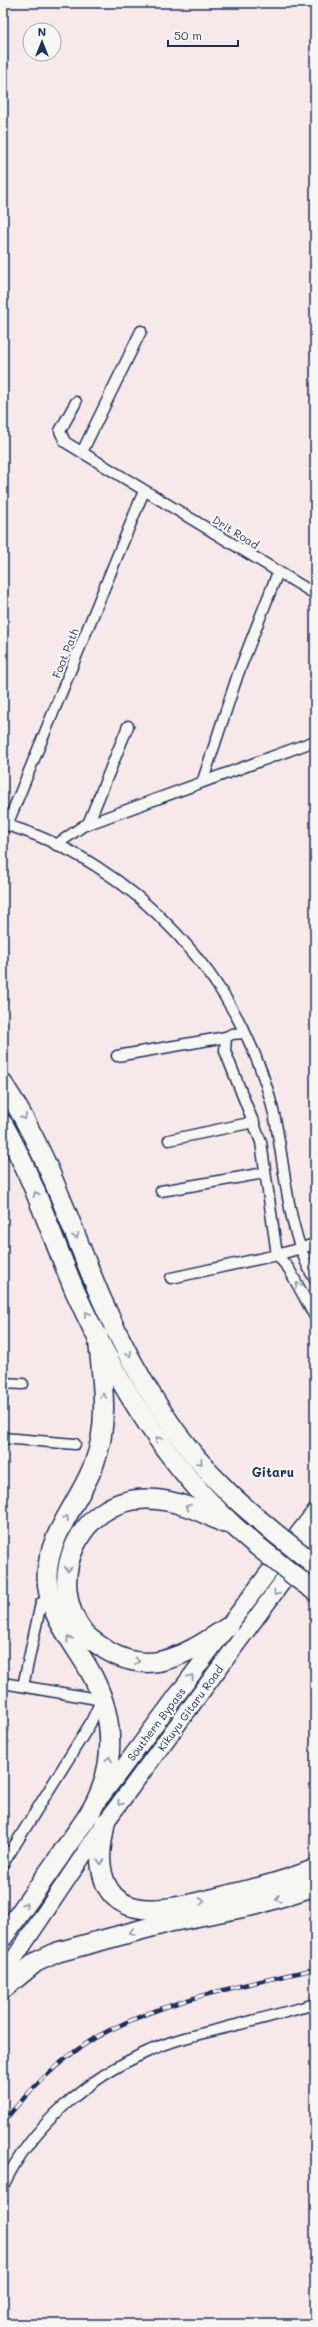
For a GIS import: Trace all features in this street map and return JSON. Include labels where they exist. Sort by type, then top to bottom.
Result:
[{"type":"highway","points":[[3,1084],[21,1111],[42,1153],[101,1299],[148,1390],[190,1450],[229,1493],[276,1534],[313,1549]]},
{"type":"highway","points":[[3,1124],[20,1155],[76,1291],[132,1400],[182,1470],[236,1530],[315,1591]]},
{"type":"highway","points":[[92,1809],[109,1758],[111,1742],[108,1712],[93,1676],[59,1623],[51,1603],[47,1576],[54,1541],[86,1484],[100,1446],[103,1432],[104,1392],[98,1336]]},
{"type":"highway","points":[[228,1627],[186,1653],[175,1657],[148,1662],[125,1659],[107,1651],[84,1633],[73,1615],[69,1602],[67,1572],[72,1548],[86,1528],[103,1512],[118,1504],[132,1500],[146,1498],[172,1501],[189,1506],[236,1530]]},
{"type":"highway","name":"Southern Bypass","points":[[3,1937],[92,1809]]},
{"type":"highway","points":[[105,1823],[100,1851],[102,1874],[112,1894],[122,1902],[132,1907],[155,1910],[177,1908],[256,1888],[315,1869]]},
{"type":"highway","points":[[3,1990],[36,1962],[58,1952],[170,1922],[256,1905],[315,1886]]},
{"type":"main road","name":"Southern Bypass","points":[[92,1809],[271,1568],[315,1512]]},
{"type":"main road","name":"Kikuyu Gitaru Road","points":[[3,1975],[66,1878],[105,1823],[313,1549]]},
{"type":"street","points":[[82,452],[141,331]]},
{"type":"street","name":"Drit Road","points":[[76,402],[60,431],[65,442],[315,594]]},
{"type":"street","name":"Foot Path","points":[[5,825],[144,491]]},
{"type":"street","points":[[203,780],[238,674],[278,572]]},
{"type":"street","points":[[88,824],[128,726]]},
{"type":"street","points":[[56,845],[79,828],[88,824],[203,780],[315,741]]},
{"type":"street","points":[[5,825],[56,845],[100,870],[157,913],[188,946],[218,987],[245,1033],[260,1069],[274,1114],[288,1202],[308,1267],[315,1280]]},
{"type":"street","points":[[117,1056],[226,1037],[232,1034],[245,1033]]},
{"type":"street","points":[[226,1037],[225,1051],[254,1122],[263,1151],[277,1256],[289,1269],[315,1317]]},
{"type":"street","points":[[169,1140],[254,1122]]},
{"type":"street","points":[[161,1191],[265,1173]]},
{"type":"street","points":[[171,1278],[277,1256],[315,1244]]},
{"type":"street","points":[[3,1383],[23,1384]]},
{"type":"street","points":[[3,1438],[75,1444]]},
{"type":"street","points":[[23,1686],[41,1603]]},
{"type":"street","points":[[3,1683],[96,1699],[99,1705],[90,1724],[3,1864]]},
{"type":"street","points":[[3,2186],[33,2139],[59,2111],[84,2088],[136,2057],[182,2038],[315,2004]]},
{"type":"railway","points":[[3,2122],[38,2083],[64,2059],[93,2039],[108,2031],[184,2001],[236,1987],[315,1969]]},
{"type":"district","name":"Gitaru","points":[[273,1471]]}]
